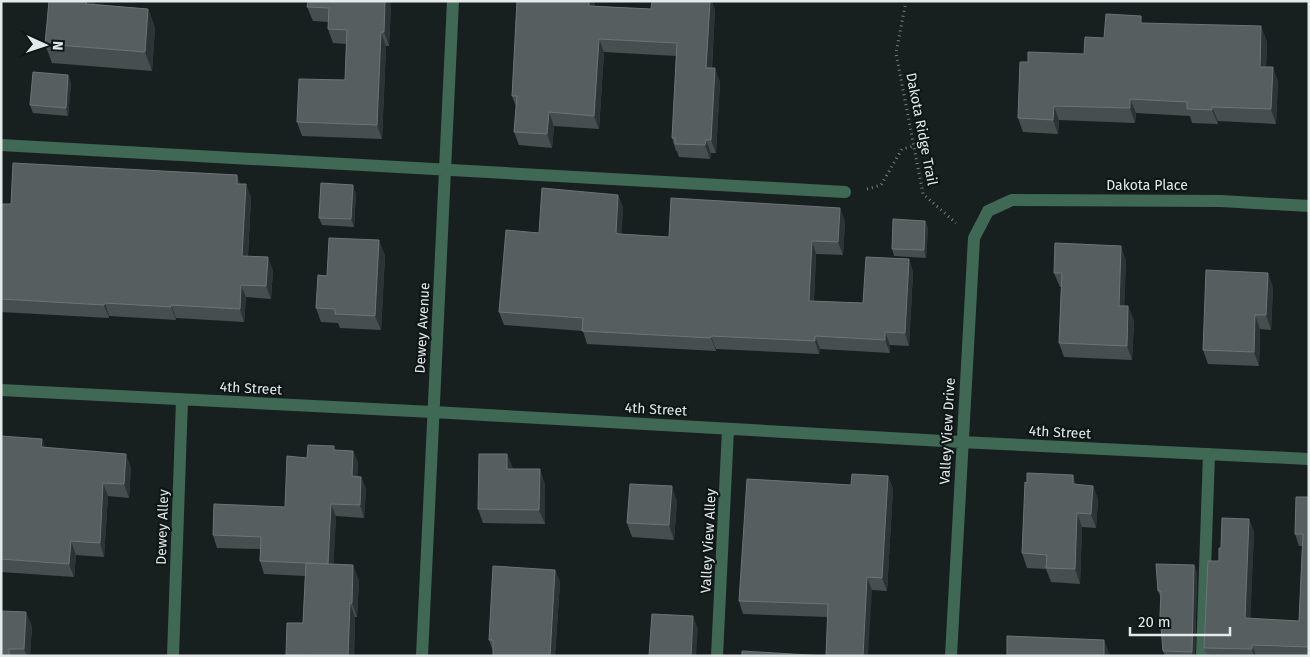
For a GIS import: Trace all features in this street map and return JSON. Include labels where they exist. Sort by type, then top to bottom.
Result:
[{"type":"street","name":"Dewey Avenue","points":[[422,656],[453,1]]},
{"type":"street","points":[[1,145],[845,192]]},
{"type":"street","name":"Dakota Place","points":[[988,211],[1012,200],[1221,201],[1309,206]]},
{"type":"street","name":"Valley View Drive","points":[[951,656],[961,442],[974,238],[988,211]]},
{"type":"street","name":"4th Street","points":[[1,390],[1309,459]]},
{"type":"street","name":"Dewey Alley","points":[[173,656],[182,400]]},
{"type":"street","name":"Valley View Alley","points":[[717,656],[728,429]]},
{"type":"street","points":[[1202,656],[1208,454]]},
{"type":"path","name":"Dakota Ridge Trail","points":[[906,1],[896,54],[923,194],[974,238]]},
{"type":"path","points":[[845,192],[881,185],[902,149],[914,146]]},
{"type":"building","points":[[49,1],[87,1],[86,4],[148,9],[145,52],[45,44]]},
{"type":"building","points":[[308,1],[385,1],[384,32],[381,32],[377,125],[297,122],[299,79],[345,80],[347,30],[328,29],[329,8],[307,7]]},
{"type":"building","points":[[517,1],[589,1],[589,6],[651,9],[652,1],[710,1],[706,68],[715,68],[711,140],[706,140],[705,145],[675,144],[675,138],[672,138],[677,43],[599,39],[594,116],[549,112],[547,134],[514,132],[517,96],[512,96]]},
{"type":"building","points":[[1106,14],[1141,16],[1141,23],[1261,26],[1260,67],[1273,67],[1271,109],[1212,107],[1212,110],[1187,109],[1187,102],[1130,99],[1130,108],[1054,106],[1053,120],[1018,118],[1020,62],[1028,62],[1028,52],[1084,54],[1085,37],[1104,38]]},
{"type":"building","points":[[33,72],[68,75],[66,108],[30,105]]},
{"type":"building","points":[[13,163],[237,175],[237,184],[246,184],[242,256],[268,257],[266,286],[241,285],[240,309],[105,303],[104,305],[1,299],[1,204],[11,204]]},
{"type":"building","points":[[321,183],[353,185],[351,219],[319,218]]},
{"type":"building","points":[[542,188],[618,195],[616,233],[619,234],[669,237],[671,198],[840,208],[838,242],[812,241],[809,301],[863,303],[866,257],[909,259],[905,333],[885,332],[885,340],[815,336],[815,341],[711,336],[711,338],[582,331],[583,318],[499,312],[506,230],[539,233]]},
{"type":"building","points":[[893,219],[925,221],[924,250],[892,249]]},
{"type":"building","points":[[329,238],[379,240],[375,316],[335,314],[335,309],[316,308],[318,275],[327,276]]},
{"type":"building","points":[[1055,243],[1121,246],[1119,306],[1128,306],[1127,346],[1059,343],[1062,273],[1054,273]]},
{"type":"building","points":[[1206,270],[1268,273],[1266,315],[1255,315],[1254,352],[1203,350]]},
{"type":"building","points":[[1,436],[42,439],[41,447],[126,454],[124,484],[103,483],[100,543],[71,541],[69,564],[1,559]]},
{"type":"building","points":[[308,445],[334,446],[334,450],[353,451],[352,476],[361,477],[360,505],[331,504],[328,564],[260,561],[261,537],[213,535],[214,504],[285,507],[287,456],[307,458]]},
{"type":"building","points":[[479,454],[507,454],[507,469],[540,469],[539,510],[478,509]]},
{"type":"building","points":[[1027,473],[1073,475],[1073,484],[1093,486],[1091,514],[1077,513],[1075,569],[1046,568],[1047,555],[1022,553]]},
{"type":"building","points":[[852,474],[888,476],[882,578],[867,577],[863,656],[826,656],[828,604],[739,601],[747,479],[851,485]]},
{"type":"building","points":[[630,484],[672,486],[669,525],[627,523]]},
{"type":"building","points":[[1296,497],[1309,497],[1309,647],[1252,645],[1252,649],[1204,648],[1208,561],[1219,561],[1222,518],[1249,519],[1245,618],[1299,621],[1303,534],[1295,534]]},
{"type":"building","points":[[306,563],[353,565],[348,656],[286,655],[287,623],[303,623]]},
{"type":"building","points":[[1156,564],[1194,565],[1192,652],[1163,651],[1160,615],[1161,591],[1158,591]]},
{"type":"building","points":[[493,566],[555,570],[550,656],[493,656],[493,640],[489,640]]},
{"type":"building","points":[[1,611],[26,612],[24,649],[9,649],[9,656],[1,656]]},
{"type":"building","points":[[652,614],[693,616],[691,656],[649,656]]},
{"type":"building","points":[[1007,636],[1104,640],[1104,656],[1007,656]]},
{"type":"building","points":[[742,651],[826,656],[742,656]]}]
